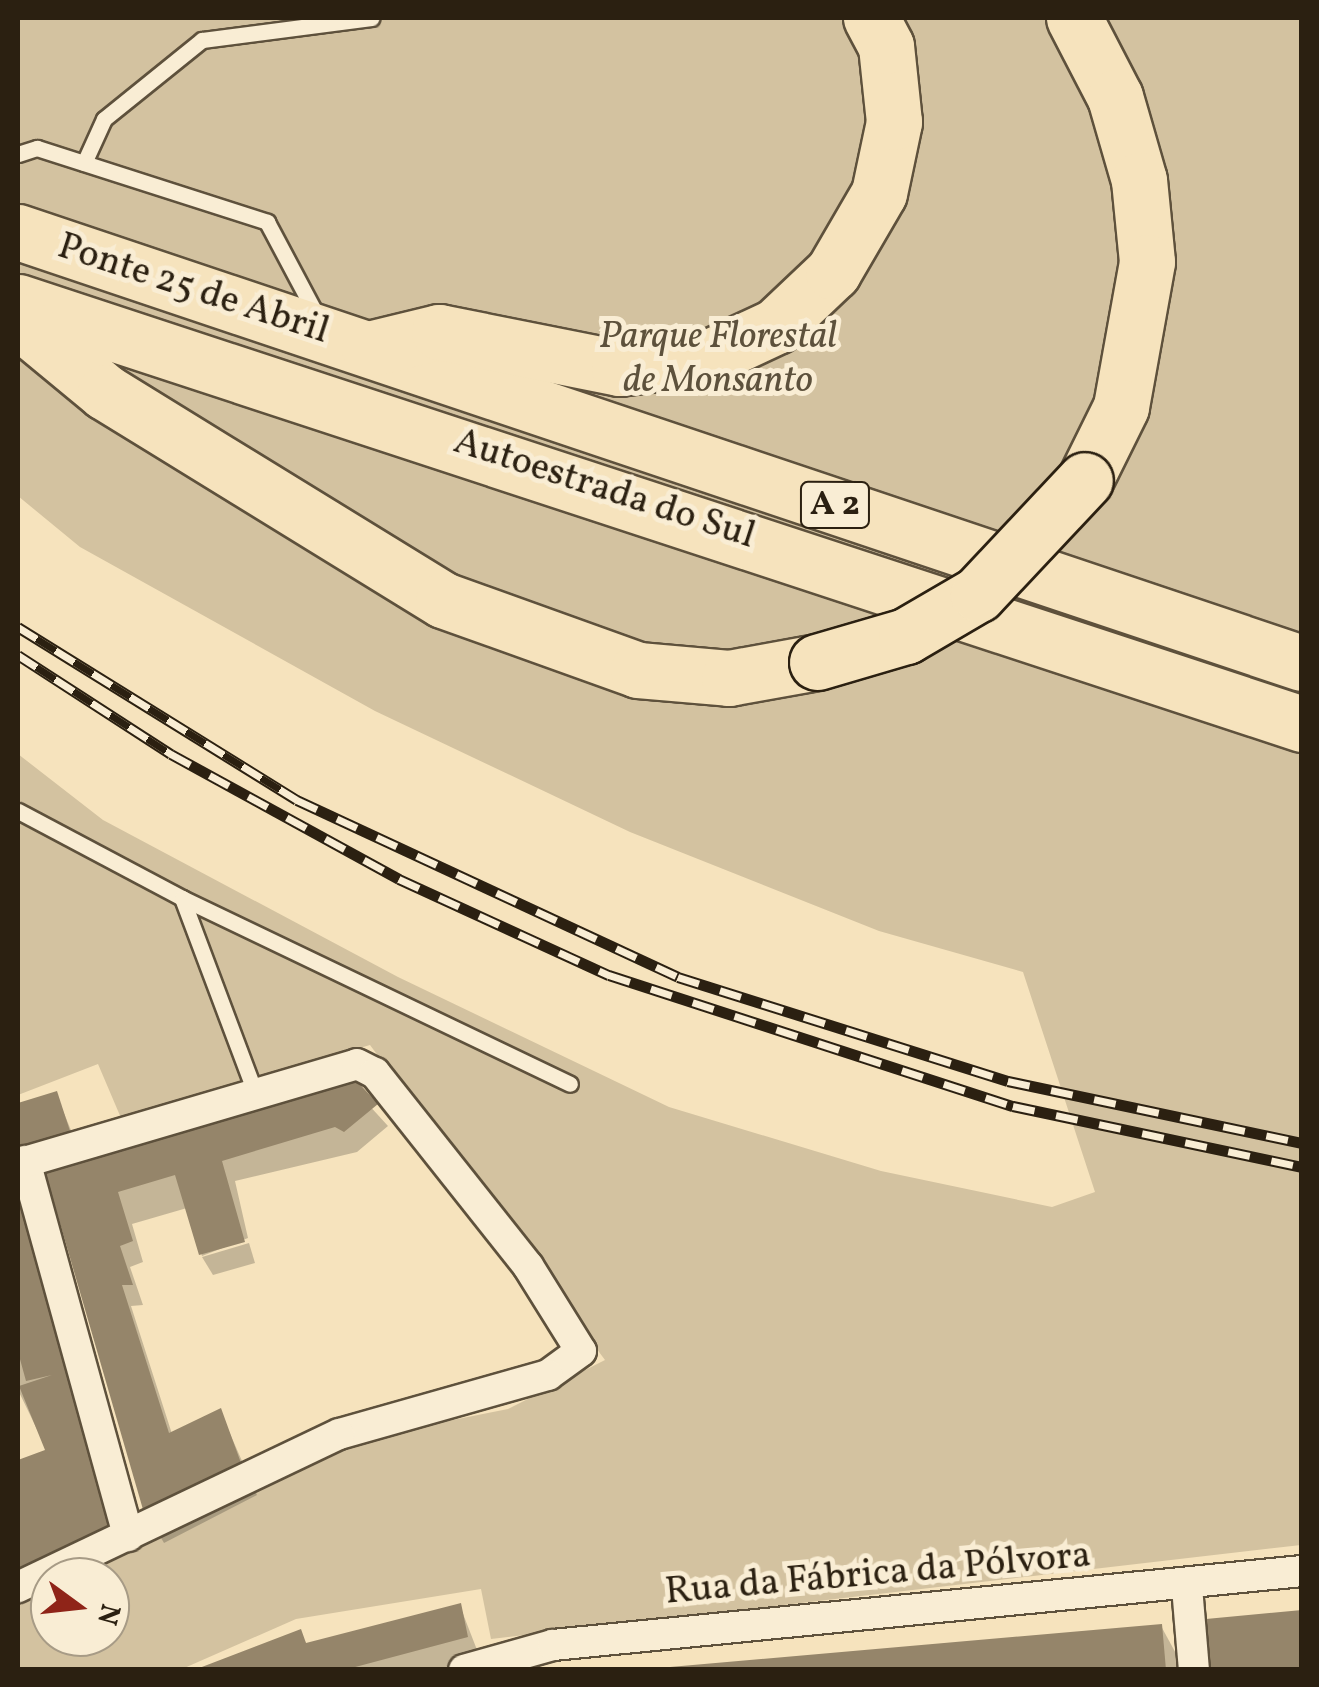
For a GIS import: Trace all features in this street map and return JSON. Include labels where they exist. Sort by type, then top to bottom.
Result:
[{"type":"highway","points":[[348,342],[440,332],[618,368],[712,356],[776,326],[833,272],[880,193],[894,122],[886,46],[871,18]]},
{"type":"highway","points":[[18,320],[105,392],[444,600],[638,670],[729,678],[818,662],[906,636],[978,594],[1085,480],[1121,406],[1147,262],[1139,180],[1120,113],[1074,18]]},
{"type":"highway","name":"Ponte 25 de Abril","points":[[18,232],[348,342]]},
{"type":"highway","name":"Autoestrada do Sul","points":[[18,302],[1302,724]]},
{"type":"highway","name":"Autoestrada do Sul","points":[[348,342],[1302,662]]},
{"type":"street","points":[[18,1587],[128,1536],[339,1434],[498,1391],[578,1360],[569,1324],[375,1073],[335,1066],[21,1162],[128,1536]]},
{"type":"street","name":"Rua da Fábrica da Pólvora","points":[[464,1670],[553,1645],[1302,1575]]},
{"type":"street","points":[[1187,1588],[1194,1670]]},
{"type":"lane","points":[[84,163],[104,120],[202,40],[372,18]]},
{"type":"lane","points":[[18,154],[37,148],[267,222],[348,342]]},
{"type":"lane","points":[[18,811],[182,898],[570,1084]]},
{"type":"lane","points":[[182,898],[253,1088]]},
{"type":"green space","name":"Parque Florestal de Monsanto","points":[[18,18],[1301,18],[1301,1545],[491,1639],[481,1589],[296,1619],[182,1669],[18,1669],[18,1593],[30,1588],[30,1657],[130,1657],[130,1557],[95,1557],[327,1445],[508,1409],[605,1360],[370,1045],[121,1118],[98,1064],[18,1095],[18,754],[103,820],[398,977],[669,1107],[881,1171],[1052,1207],[1095,1192],[1023,972],[879,931],[630,832],[375,711],[80,547],[18,496]]},
{"type":"building","points":[[355,1079],[378,1104],[344,1132],[335,1127],[222,1161],[245,1242],[199,1255],[175,1175],[118,1192],[133,1241],[120,1246],[133,1285],[122,1285],[169,1433],[221,1408],[241,1463],[144,1513],[44,1168]]},
{"type":"building","points":[[57,1091],[70,1131],[18,1148],[18,1103]]},
{"type":"building","points":[[18,1175],[121,1529],[60,1557],[30,1557],[30,1571],[18,1576],[18,1460],[45,1450],[19,1386],[52,1375],[26,1381],[18,1352]]},
{"type":"building","points":[[461,1603],[468,1637],[344,1670],[194,1670],[301,1629],[306,1643]]},
{"type":"building","points":[[1302,1610],[1302,1670],[1210,1670],[1206,1619]]},
{"type":"building","points":[[1162,1624],[1166,1670],[670,1670],[670,1667]]},
{"type":"railway","points":[[18,627],[297,800],[678,977],[1008,1081],[1302,1143]]},
{"type":"railway","points":[[18,655],[171,754],[399,879],[609,975],[1013,1106],[1302,1167]]}]
